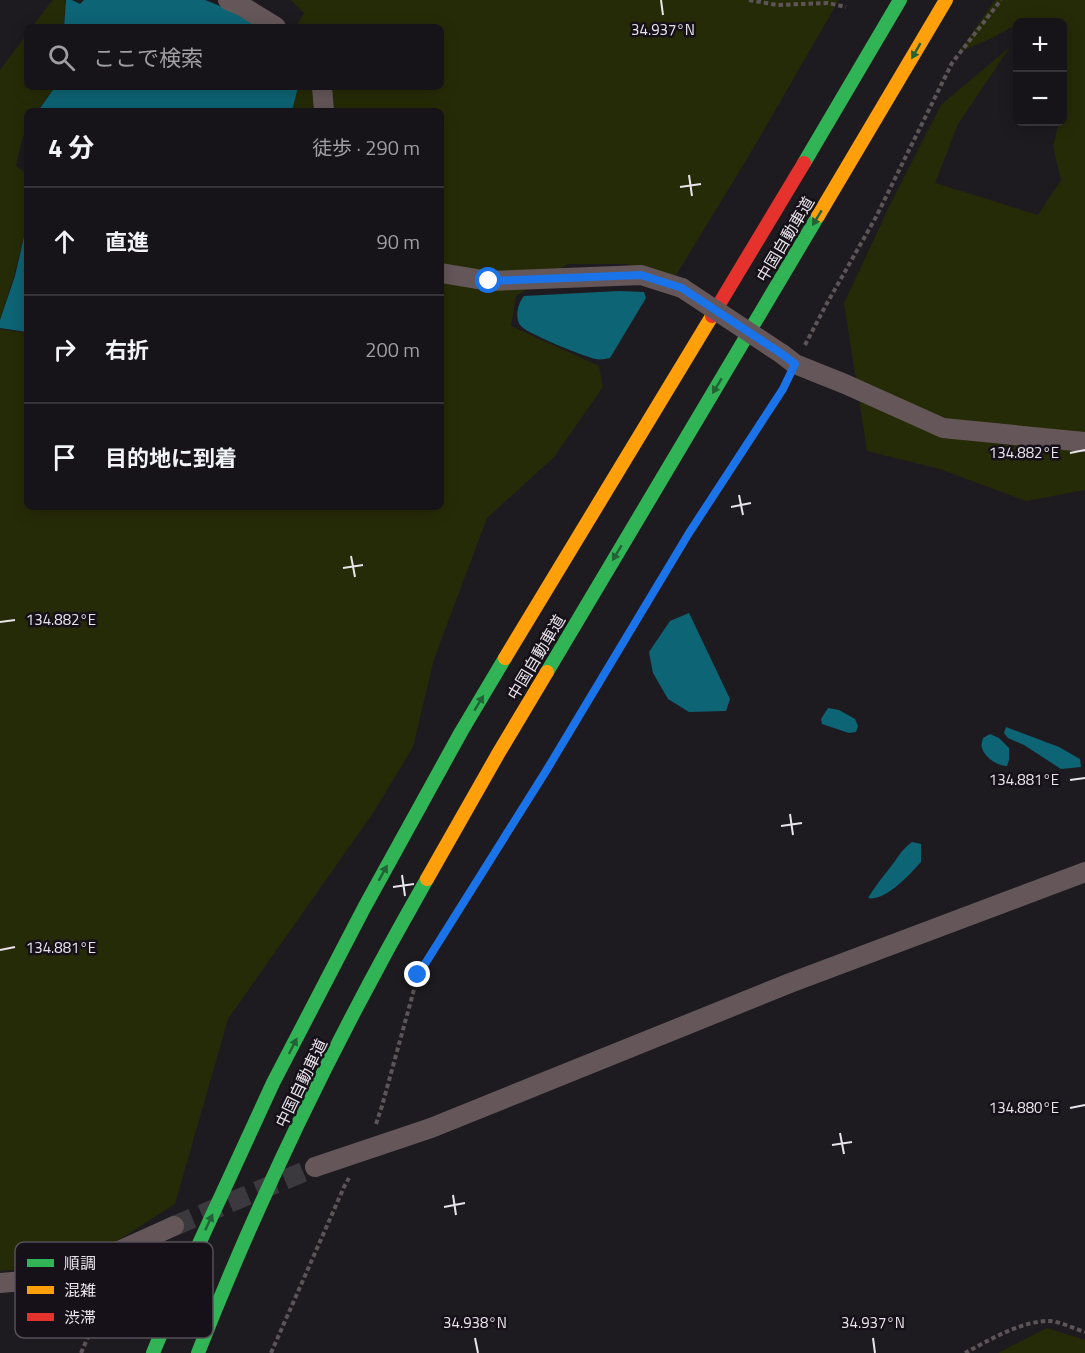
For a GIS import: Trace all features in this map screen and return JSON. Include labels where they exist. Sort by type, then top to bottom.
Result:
[{"type":"highway","name":"中国自動車道","points":[[200,1242],[273,1083],[363,908],[461,732],[900,0]]},
{"type":"highway","name":"中国自動車道","points":[[213,1315],[228,1277],[309,1102],[395,935],[498,754],[946,0]]},
{"type":"highway","name":"中国自動車道","points":[[153,1353],[159,1338]]},
{"type":"highway","name":"中国自動車道","points":[[198,1353],[204,1338]]},
{"type":"street","points":[[228,0],[271,24]]},
{"type":"street","points":[[322,90],[324,108]]},
{"type":"street","points":[[444,274],[489,281],[641,275],[682,288],[789,359],[943,428],[1085,442]]},
{"type":"street","points":[[315,1167],[431,1128],[790,983],[1085,872]]},
{"type":"street","points":[[139,1242],[174,1226]]},
{"type":"street","points":[[0,1282],[15,1281]]},
{"type":"path","points":[[749,0],[777,5],[828,3],[846,7]]},
{"type":"path","points":[[271,1353],[344,1187],[366,1150],[382,1106],[418,975],[546,771],[689,533],[783,389],[789,359],[826,304],[876,217],[952,63],[1001,0]]},
{"type":"path","points":[[965,1353],[1025,1325],[1050,1321],[1085,1332]]},
{"type":"path","points":[[81,1353],[88,1338]]},
{"type":"green space","points":[[65,0],[64,24],[34,24],[52,1]]},
{"type":"green space","points":[[291,0],[839,0],[747,159],[676,275],[657,273],[627,264],[568,264],[516,296],[511,326],[599,366],[603,387],[554,457],[487,518],[434,659],[413,747],[373,813],[228,1019],[175,1204],[115,1242],[15,1242],[15,1270],[0,1271],[0,329],[24,333],[24,510],[444,510],[444,108],[293,108],[297,90],[444,90],[444,24],[298,24],[304,13]]},
{"type":"green space","points":[[995,0],[1085,0],[1085,490],[1026,501],[940,469],[867,451],[844,303],[941,105],[1010,47],[958,124],[935,183],[1038,215],[1061,180],[1053,146],[1058,126],[1067,126],[1067,18],[1013,18],[1013,26],[959,52]]},
{"type":"green space","points":[[24,38],[24,90],[53,90],[39,108],[24,108],[24,134],[16,166],[24,172],[24,237],[0,319],[0,70]]},
{"type":"green space","points":[[1047,1328],[1085,1340],[1085,1353],[998,1353]]},
{"type":"water","points":[[66,0],[80,4],[84,0],[205,0],[260,24],[64,24]]},
{"type":"water","points":[[53,90],[297,90],[293,108],[40,108]]},
{"type":"water","points":[[24,237],[24,332],[0,328],[0,320],[15,276]]},
{"type":"water","points":[[619,291],[644,292],[646,298],[610,358],[596,359],[580,354],[533,334],[519,323],[517,315],[524,296]]},
{"type":"water","points":[[689,613],[730,699],[726,711],[689,712],[668,699],[653,673],[649,652],[670,621]]},
{"type":"water","points":[[828,708],[839,710],[855,719],[858,726],[856,732],[849,733],[822,724],[821,719]]},
{"type":"water","points":[[1006,727],[1059,747],[1080,759],[1081,767],[1061,769],[1024,745],[1008,738],[1004,733]]},
{"type":"water","points":[[990,734],[999,738],[1009,748],[1007,766],[992,761],[984,752],[983,738]]},
{"type":"water","points":[[912,842],[921,844],[921,862],[889,892],[875,898],[868,898],[902,852]]},
{"type":"tunnel","points":[[174,1226],[315,1167]]},
{"type":"traffic: fast","points":[[804,163],[900,0]]},
{"type":"traffic: fast","points":[[547,672],[818,216]]},
{"type":"traffic: fast","points":[[200,1242],[273,1083],[364,908],[461,732],[505,658]]},
{"type":"traffic: fast","points":[[213,1316],[304,1112],[364,994],[427,879]]},
{"type":"traffic: fast","points":[[153,1353],[159,1338]]},
{"type":"traffic: fast","points":[[198,1353],[204,1338]]},
{"type":"traffic: slow","points":[[818,216],[946,0]]},
{"type":"traffic: slow","points":[[505,658],[712,316]]},
{"type":"traffic: slow","points":[[427,879],[547,672]]},
{"type":"traffic: jam","points":[[712,316],[804,163]]},
{"type":"route","points":[[418,975],[546,771],[689,533],[783,389],[795,364],[682,288],[641,275],[489,281]]}]
